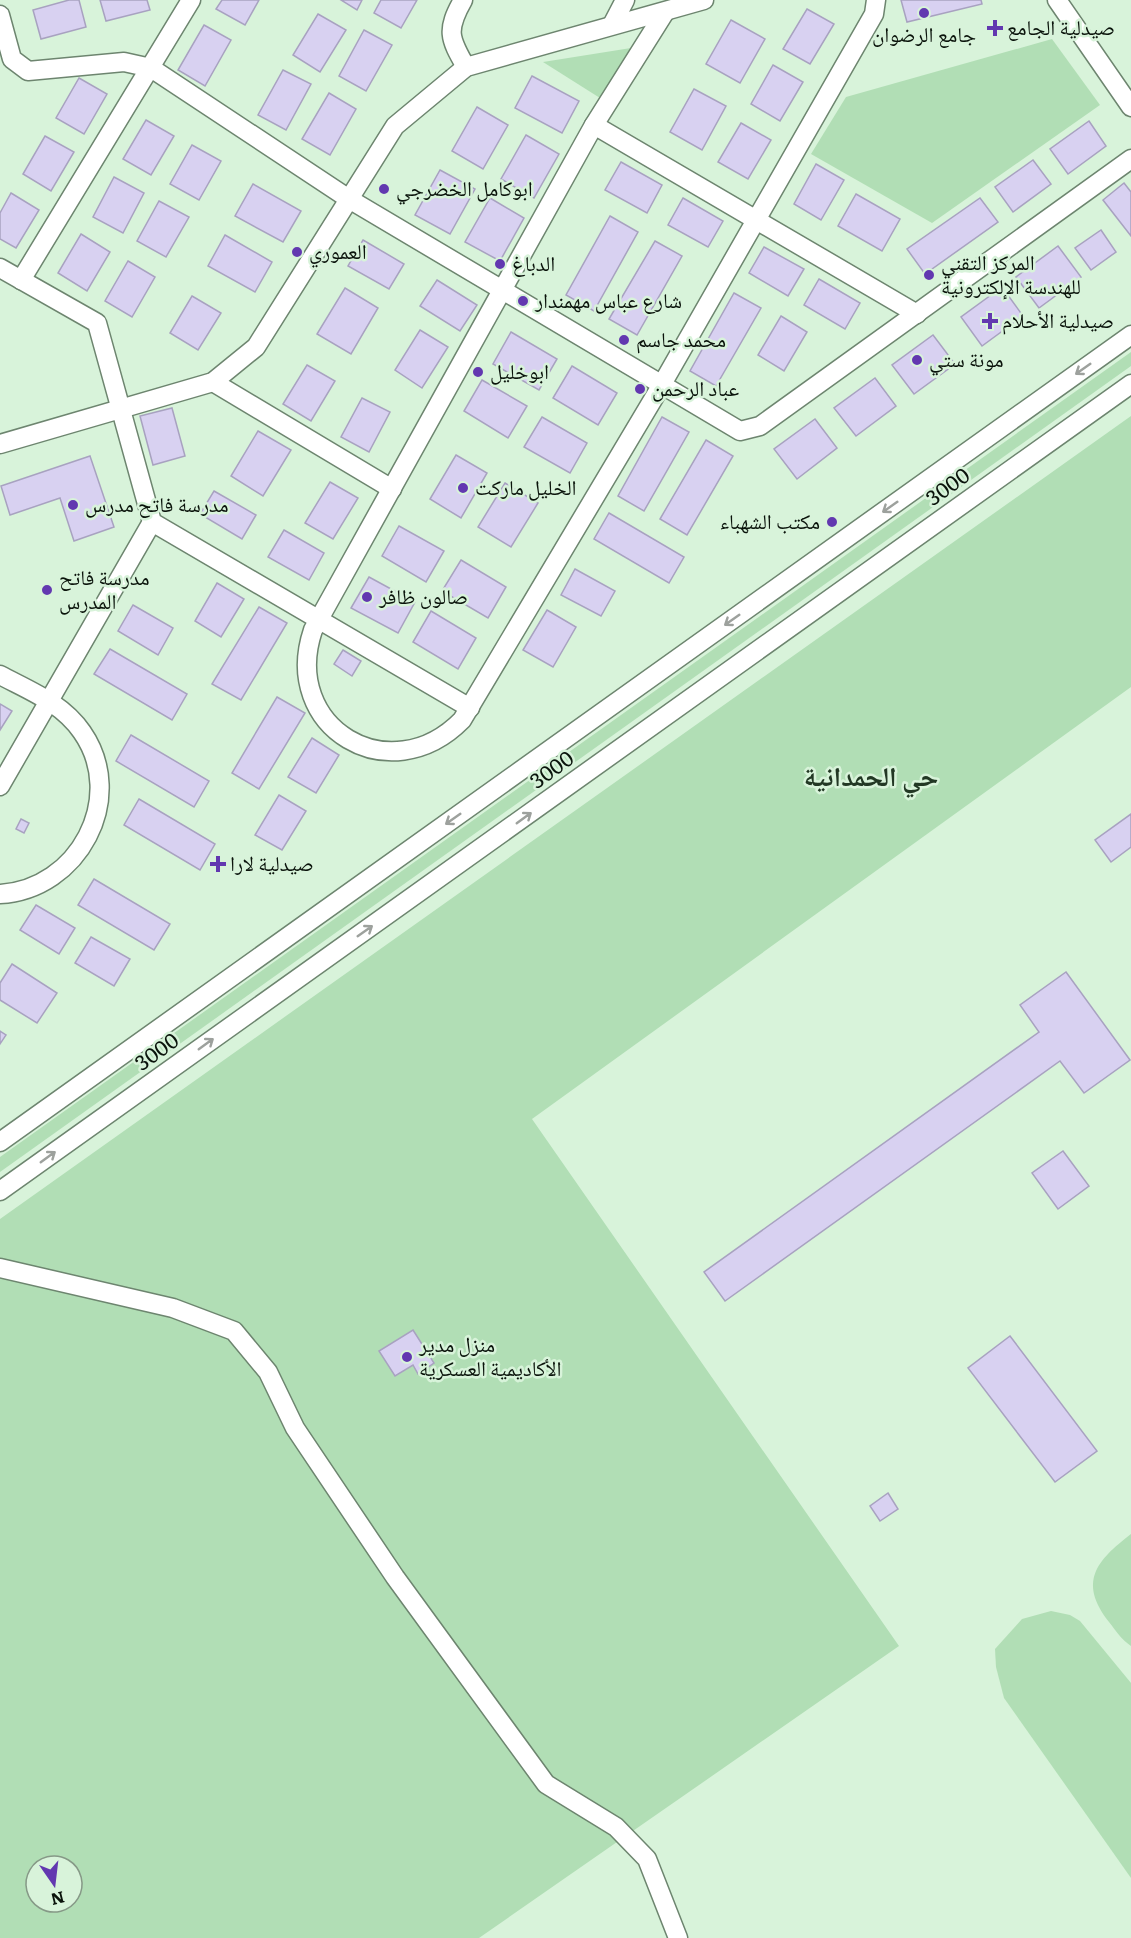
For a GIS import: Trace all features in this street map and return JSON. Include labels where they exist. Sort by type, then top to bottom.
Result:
[{"type":"street","points":[[21,280],[191,0]]},
{"type":"street","points":[[463,0],[453,19],[450,33],[455,48],[466,67]]},
{"type":"street","points":[[612,25],[625,0]]},
{"type":"street","points":[[0,444],[213,382],[256,347],[395,126],[466,67],[704,0]]},
{"type":"street","points":[[665,12],[594,125],[313,630],[306,657],[308,685],[327,722],[348,740],[374,750],[387,752],[415,750],[441,738],[462,720],[661,386],[874,14],[876,0]]},
{"type":"street","points":[[1057,0],[1131,107]]},
{"type":"street","points":[[0,15],[12,59],[28,71],[124,62],[151,68],[349,199],[740,431],[760,426],[1131,159]]},
{"type":"street","points":[[594,125],[916,314]]},
{"type":"street","points":[[0,268],[97,323],[152,522],[320,618],[470,708]]},
{"type":"street","name":"3000","points":[[0,1142],[1131,335]]},
{"type":"street","points":[[213,382],[392,489]]},
{"type":"street","name":"3000","points":[[0,1191],[1131,384]]},
{"type":"street","points":[[0,786],[152,522]]},
{"type":"street","points":[[0,675],[49,700],[74,721],[91,749],[99,780],[97,812],[86,842],[66,867],[39,885],[23,891],[0,894]]},
{"type":"street","points":[[0,1268],[173,1308],[234,1331],[268,1372],[295,1428],[395,1577],[546,1784],[616,1827],[647,1859],[678,1938]]},
{"type":"green space","points":[[1052,39],[1100,105],[932,223],[811,154],[846,97]]},
{"type":"green space","points":[[631,48],[600,98],[543,62]]},
{"type":"green space","points":[[1131,352],[1131,366],[0,1172],[0,1157]]},
{"type":"green space","points":[[1131,416],[1131,687],[532,1119],[899,1646],[479,1938],[0,1938],[0,1219]]},
{"type":"green space","points":[[1131,1534],[1131,1646],[1119,1635],[1100,1608],[1094,1595],[1093,1584],[1100,1563]]},
{"type":"green space","points":[[1051,1611],[1070,1615],[1080,1621],[1131,1683],[1131,1878],[1004,1698],[996,1667],[995,1649],[1022,1619]]},
{"type":"building","points":[[69,0],[79,0],[86,27],[41,39],[33,10]]},
{"type":"building","points":[[100,0],[147,0],[150,10],[106,21]]},
{"type":"building","points":[[222,0],[259,0],[245,25],[216,9]]},
{"type":"building","points":[[341,0],[362,0],[357,10]]},
{"type":"building","points":[[381,0],[417,0],[401,28],[374,13]]},
{"type":"building","name":"جامع الرضوان","points":[[901,0],[981,0],[982,4],[907,22]]},
{"type":"building","points":[[807,9],[834,24],[810,64],[783,49]]},
{"type":"building","points":[[318,14],[346,30],[320,72],[293,55]]},
{"type":"building","points":[[731,20],[765,39],[740,83],[706,64]]},
{"type":"building","points":[[204,25],[231,40],[205,86],[178,70]]},
{"type":"building","points":[[364,30],[392,45],[366,91],[339,76]]},
{"type":"building","points":[[773,65],[803,82],[780,121],[751,104]]},
{"type":"building","points":[[283,70],[311,84],[286,130],[258,115]]},
{"type":"building","points":[[532,76],[579,101],[562,133],[515,108]]},
{"type":"building","points":[[79,78],[107,94],[84,134],[56,118]]},
{"type":"building","points":[[694,89],[726,106],[702,150],[670,132]]},
{"type":"building","points":[[329,93],[356,109],[330,155],[302,139]]},
{"type":"building","points":[[477,107],[508,125],[483,169],[452,151]]},
{"type":"building","points":[[146,120],[174,136],[151,175],[123,159]]},
{"type":"building","points":[[1089,121],[1106,146],[1068,174],[1050,149]]},
{"type":"building","points":[[741,123],[771,140],[748,179],[718,162]]},
{"type":"building","points":[[526,135],[559,154],[534,198],[501,179]]},
{"type":"building","points":[[45,136],[74,152],[51,191],[23,174]]},
{"type":"building","points":[[192,145],[221,161],[199,200],[170,184]]},
{"type":"building","points":[[1033,160],[1051,184],[1013,212],[995,187]]},
{"type":"building","points":[[621,162],[662,185],[647,213],[605,190]]},
{"type":"building","points":[[816,164],[844,180],[821,220],[794,204]]},
{"type":"building","points":[[440,170],[475,189],[450,234],[415,215]]},
{"type":"building","points":[[114,177],[144,193],[123,233],[93,217]]},
{"type":"building","points":[[1124,183],[1131,192],[1131,236],[1103,200]]},
{"type":"building","points":[[253,184],[301,211],[283,242],[235,216]]},
{"type":"building","points":[[11,193],[39,210],[16,248],[0,239],[0,213]]},
{"type":"building","points":[[856,194],[900,219],[882,251],[838,226]]},
{"type":"building","points":[[490,198],[524,218],[500,261],[465,242]]},
{"type":"building","points":[[683,198],[723,221],[708,247],[668,225]]},
{"type":"building","points":[[980,198],[998,222],[925,274],[907,249]]},
{"type":"building","points":[[159,201],[189,217],[166,257],[137,241]]},
{"type":"building","points":[[610,216],[638,232],[594,311],[566,295]]},
{"type":"building","points":[[1101,230],[1116,252],[1091,270],[1075,248]]},
{"type":"building","points":[[81,234],[110,252],[87,291],[58,273]]},
{"type":"building","points":[[225,235],[272,262],[255,292],[208,266]]},
{"type":"building","points":[[363,240],[404,264],[389,289],[348,266]]},
{"type":"building","points":[[655,241],[682,256],[637,335],[609,319]]},
{"type":"building","points":[[1058,246],[1081,277],[1039,308],[1016,277]]},
{"type":"building","points":[[764,247],[804,269],[788,296],[749,273]]},
{"type":"building","points":[[128,261],[155,277],[132,317],[105,301]]},
{"type":"building","points":[[819,279],[860,303],[845,329],[804,305]]},
{"type":"building","points":[[437,280],[477,305],[460,331],[420,306]]},
{"type":"building","points":[[1002,287],[1023,316],[982,346],[961,317]]},
{"type":"building","points":[[345,288],[378,308],[351,354],[317,334]]},
{"type":"building","points":[[734,293],[761,308],[716,386],[690,371]]},
{"type":"building","points":[[192,296],[221,313],[198,350],[170,333]]},
{"type":"building","points":[[781,316],[807,332],[784,371],[758,355]]},
{"type":"building","points":[[420,330],[448,347],[422,388],[395,370]]},
{"type":"building","points":[[511,332],[557,359],[539,390],[493,364]]},
{"type":"building","points":[[933,335],[955,364],[914,394],[892,365]]},
{"type":"building","points":[[307,365],[335,381],[311,421],[283,404]]},
{"type":"building","points":[[572,366],[617,393],[598,425],[553,398]]},
{"type":"building","points":[[875,378],[896,406],[856,436],[834,408]]},
{"type":"building","points":[[482,380],[527,406],[508,438],[464,411]]},
{"type":"building","points":[[362,398],[390,412],[369,452],[341,437]]},
{"type":"building","points":[[172,408],[185,456],[153,465],[140,416]]},
{"type":"building","points":[[542,417],[587,443],[570,473],[524,447]]},
{"type":"building","points":[[662,417],[689,432],[644,511],[618,496]]},
{"type":"building","points":[[815,419],[837,448],[797,479],[774,449]]},
{"type":"building","points":[[258,431],[291,450],[263,496],[231,476]]},
{"type":"building","points":[[706,440],[733,456],[687,535],[660,519]]},
{"type":"building","points":[[456,455],[487,473],[461,518],[430,499]]},
{"type":"building","points":[[90,456],[114,527],[74,541],[60,498],[10,515],[1,486]]},
{"type":"building","points":[[330,482],[358,498],[333,539],[305,523]]},
{"type":"building","points":[[505,483],[538,503],[511,547],[478,527]]},
{"type":"building","points":[[214,491],[256,515],[242,539],[200,514]]},
{"type":"building","points":[[609,513],[684,557],[669,583],[594,539]]},
{"type":"building","points":[[399,526],[444,551],[426,582],[382,556]]},
{"type":"building","points":[[284,530],[324,553],[309,580],[268,557]]},
{"type":"building","points":[[461,560],[506,587],[488,618],[442,591]]},
{"type":"building","points":[[575,569],[615,591],[601,616],[561,595]]},
{"type":"building","points":[[369,577],[415,602],[398,633],[351,608]]},
{"type":"building","points":[[217,583],[244,599],[221,637],[195,621]]},
{"type":"building","points":[[133,605],[173,628],[158,655],[118,631]]},
{"type":"building","points":[[259,607],[287,623],[241,700],[212,684]]},
{"type":"building","points":[[547,610],[576,627],[553,667],[523,650]]},
{"type":"building","points":[[431,611],[476,638],[458,669],[413,642]]},
{"type":"building","points":[[110,649],[187,694],[172,720],[94,674]]},
{"type":"building","points":[[343,650],[361,661],[352,676],[334,664]]},
{"type":"building","points":[[277,697],[305,713],[259,789],[232,773]]},
{"type":"building","points":[[0,704],[12,711],[0,730]]},
{"type":"building","points":[[131,735],[209,781],[194,807],[116,761]]},
{"type":"building","points":[[312,738],[339,755],[316,793],[288,777]]},
{"type":"building","points":[[279,795],[306,811],[282,850],[255,835]]},
{"type":"building","points":[[139,799],[215,844],[200,870],[124,825]]},
{"type":"building","points":[[1131,814],[1131,847],[1111,862],[1095,840]]},
{"type":"building","points":[[21,819],[29,823],[24,833],[16,829]]},
{"type":"building","points":[[94,879],[170,924],[154,950],[78,905]]},
{"type":"building","points":[[36,905],[75,928],[59,954],[20,930]]},
{"type":"building","points":[[91,937],[130,959],[114,986],[75,963]]},
{"type":"building","points":[[12,964],[57,993],[37,1023],[0,1000],[0,983]]},
{"type":"building","points":[[1066,972],[1130,1060],[1084,1093],[1060,1061],[725,1301],[704,1272],[1039,1032],[1020,1005]]},
{"type":"building","points":[[0,1031],[6,1035],[0,1044]]},
{"type":"building","points":[[1063,1151],[1089,1186],[1058,1209],[1032,1173]]},
{"type":"building","name":"منزل مدير الأكاديمية العسكرية","points":[[413,1330],[434,1363],[418,1374],[413,1365],[395,1376],[379,1351]]},
{"type":"building","points":[[1010,1336],[1097,1451],[1055,1482],[968,1368]]},
{"type":"building","points":[[888,1493],[898,1509],[880,1521],[870,1506]]},
{"type":"place","name":"جامع الرضوان","points":[[924,13]]},
{"type":"place","name":"صيدلية الجامع","points":[[995,28]]},
{"type":"place","name":"ابوكامل الخضرجي","points":[[384,189]]},
{"type":"place","name":"العموري","points":[[297,252]]},
{"type":"place","name":"الدباغ","points":[[500,264]]},
{"type":"place","name":"المركز التقني للهندسة الإلكترونية","points":[[929,275]]},
{"type":"place","name":"شارع عباس مهمندار","points":[[523,301]]},
{"type":"place","name":"صيدلية الأحلام","points":[[990,321]]},
{"type":"place","name":"محمد جاسم","points":[[624,340]]},
{"type":"place","name":"مونة ستي","points":[[917,360]]},
{"type":"place","name":"ابوخليل","points":[[478,372]]},
{"type":"place","name":"عباد الرحمن","points":[[640,389]]},
{"type":"place","name":"الخليل ماركت","points":[[463,488]]},
{"type":"place","name":"مدرسة فاتح مدرس","points":[[73,505]]},
{"type":"place","name":"مكتب الشهباء","points":[[832,522]]},
{"type":"place","name":"مدرسة فاتح المدرس","points":[[47,590]]},
{"type":"place","name":"صالون ظافر","points":[[367,597]]},
{"type":"place","name":"صيدلية لارا","points":[[218,864]]},
{"type":"place","name":"منزل مدير الأكاديمية العسكرية","points":[[407,1357]]},
{"type":"district","name":"حي الحمدانية","points":[[871,777]]}]
